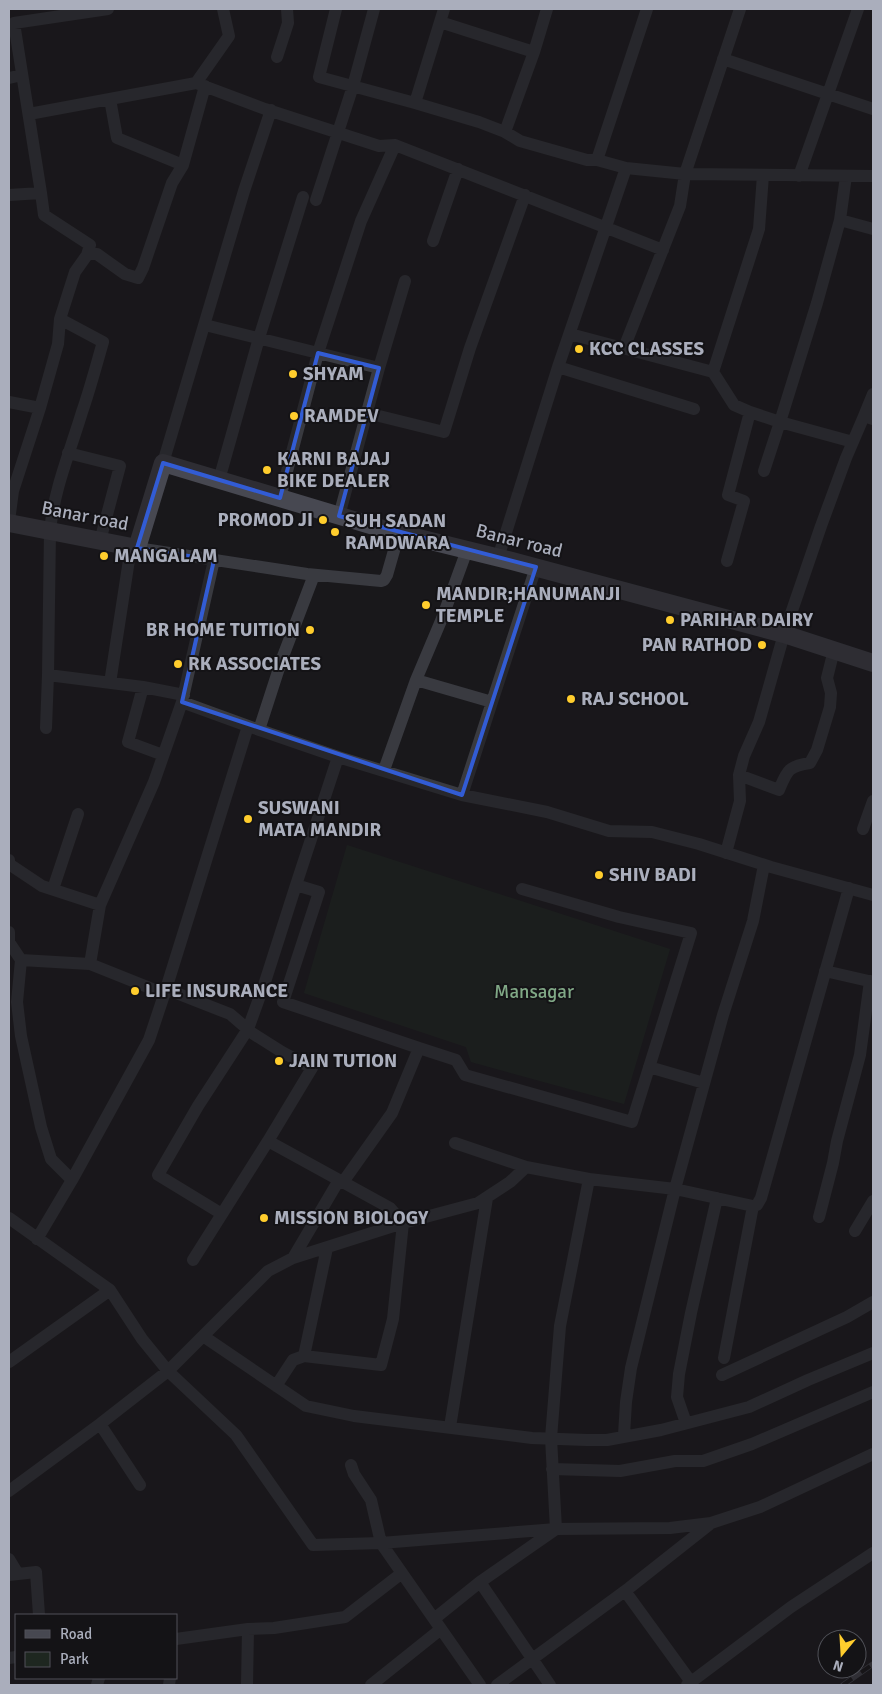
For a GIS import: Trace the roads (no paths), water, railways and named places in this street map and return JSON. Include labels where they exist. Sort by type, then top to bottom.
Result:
[{"type":"street","points":[[9,522],[13,491],[40,408],[58,344],[60,319],[75,272],[87,255],[90,246],[44,215],[29,114],[11,24],[75,11],[108,9]]},
{"type":"street","points":[[87,255],[97,254],[125,274],[138,278],[172,183],[183,165],[200,85],[229,36],[223,9]]},
{"type":"street","points":[[277,58],[288,23],[287,9]]},
{"type":"street","points":[[336,9],[319,77],[415,103],[505,132],[520,141],[587,160],[597,160],[626,168],[685,174],[873,176]]},
{"type":"street","points":[[316,200],[353,86],[374,9]]},
{"type":"street","points":[[415,103],[444,9]]},
{"type":"street","points":[[505,132],[534,52],[547,9]]},
{"type":"street","points":[[597,160],[646,9]]},
{"type":"street","points":[[624,348],[680,206],[685,174],[740,9]]},
{"type":"street","points":[[799,176],[858,9]]},
{"type":"street","points":[[440,22],[534,52]]},
{"type":"street","points":[[723,59],[873,109]]},
{"type":"street","points":[[9,78],[22,75]]},
{"type":"street","points":[[29,114],[200,85],[379,146],[395,145],[663,250]]},
{"type":"street","points":[[110,99],[117,138],[183,165]]},
{"type":"street","points":[[163,463],[244,191],[271,110]]},
{"type":"street","points":[[280,498],[318,353],[361,221],[395,145]]},
{"type":"street","points":[[498,558],[558,367],[626,168]]},
{"type":"street","points":[[433,241],[458,169]]},
{"type":"street","points":[[713,372],[759,229],[763,175]]},
{"type":"street","points":[[764,471],[817,303],[840,220],[846,176]]},
{"type":"street","points":[[9,195],[41,192]]},
{"type":"street","points":[[367,413],[444,432],[470,348],[525,195]]},
{"type":"street","points":[[219,480],[259,338],[303,196]]},
{"type":"street","points":[[840,220],[873,229]]},
{"type":"street","points":[[338,516],[405,281]]},
{"type":"street","points":[[46,728],[52,512],[68,453],[103,342],[60,319]]},
{"type":"street","points":[[205,325],[379,368]]},
{"type":"street","points":[[570,334],[713,372],[734,405],[780,422],[853,442]]},
{"type":"street","points":[[558,367],[694,409]]},
{"type":"street","points":[[726,853],[740,801],[739,775],[744,756],[759,722],[784,634],[853,442],[869,418],[873,394]]},
{"type":"street","points":[[9,402],[40,408]]},
{"type":"street","points":[[727,561],[744,501],[728,495],[750,412]]},
{"type":"street","points":[[68,453],[120,466],[100,541]]},
{"type":"street","name":"Banar road","points":[[9,522],[134,547],[163,463],[399,534],[536,567],[784,634],[873,663]]},
{"type":"street","points":[[110,683],[134,547],[314,575],[381,582],[387,575],[399,534]]},
{"type":"street","points":[[384,770],[416,680],[443,616],[467,550]]},
{"type":"street","points":[[90,964],[100,905],[154,782],[183,698],[214,560]]},
{"type":"street","points":[[462,795],[536,567]]},
{"type":"street","points":[[37,1239],[72,1180],[148,1040],[166,992],[254,728],[314,575]]},
{"type":"street","points":[[739,775],[778,790],[786,772],[794,765],[810,763],[817,750],[830,707],[831,693],[826,678],[834,650]]},
{"type":"street","points":[[48,675],[143,687],[183,698],[254,728],[338,757],[462,795],[547,812],[610,831],[652,832],[873,895]]},
{"type":"street","points":[[416,680],[492,702]]},
{"type":"street","points":[[143,687],[128,742],[163,755]]},
{"type":"street","points":[[222,1214],[158,1175],[198,1106],[248,1029],[338,757]]},
{"type":"street","points":[[864,830],[873,801]]},
{"type":"street","points":[[53,889],[78,814]]},
{"type":"street","points":[[9,864],[42,886],[100,905]]},
{"type":"street","points":[[624,1436],[631,1368],[675,1190],[704,1083],[723,1016],[754,921],[764,865]]},
{"type":"street","points":[[296,885],[319,892],[283,1002],[456,1060],[464,1075],[632,1122],[691,934],[619,917],[522,889]]},
{"type":"street","points":[[455,1143],[526,1167],[589,1180],[675,1190],[753,1206],[757,1205],[761,1198],[849,888]]},
{"type":"street","points":[[9,932],[9,942],[21,960],[17,1002],[23,1046],[41,1127],[51,1159],[72,1180]]},
{"type":"street","points":[[21,960],[90,964],[230,1014],[282,1052],[312,1068],[193,1260]]},
{"type":"street","points":[[820,1217],[837,1141],[860,1055],[872,982],[825,971]]},
{"type":"street","points":[[293,1258],[341,1181],[392,1114],[419,1048]]},
{"type":"street","points":[[649,1067],[704,1083]]},
{"type":"street","points":[[268,1141],[390,1208],[403,1223],[393,1319],[381,1365],[304,1356],[293,1360],[276,1386]]},
{"type":"street","points":[[9,1490],[100,1424],[168,1371],[268,1271],[293,1258],[403,1223],[478,1203],[510,1182],[526,1167]]},
{"type":"street","points":[[556,1529],[551,1438],[560,1326],[589,1180]]},
{"type":"street","points":[[450,1427],[487,1198]]},
{"type":"street","points":[[686,1423],[677,1397],[679,1374],[717,1198]]},
{"type":"street","points":[[855,1231],[873,1201]]},
{"type":"street","points":[[724,1358],[753,1206]]},
{"type":"street","points":[[9,1218],[110,1290],[142,1339],[168,1371],[236,1435],[313,1545],[381,1543],[556,1529],[670,1528],[711,1524],[760,1507],[873,1454]]},
{"type":"street","points":[[304,1356],[327,1248]]},
{"type":"street","points":[[9,1362],[110,1290]]},
{"type":"street","points":[[722,1375],[838,1321],[873,1302]]},
{"type":"street","points":[[203,1336],[306,1406],[354,1416],[532,1438],[587,1440],[607,1440],[661,1430],[749,1407],[873,1353]]},
{"type":"street","points":[[552,1469],[620,1471],[676,1461],[704,1461],[752,1444],[873,1392]]},
{"type":"street","points":[[100,1424],[140,1485]]},
{"type":"street","points":[[351,1465],[354,1474],[371,1500],[381,1543],[480,1685]]},
{"type":"street","points":[[497,1685],[625,1591],[711,1524]]},
{"type":"street","points":[[371,1685],[480,1582],[556,1529]]},
{"type":"street","points":[[625,1591],[689,1684],[791,1607],[873,1553]]},
{"type":"street","points":[[9,1559],[13,1574],[36,1572],[39,1614]]},
{"type":"street","points":[[178,1640],[345,1617],[402,1573]]},
{"type":"street","points":[[480,1582],[550,1685]]},
{"type":"street","points":[[247,1685],[248,1630]]},
{"type":"railway","points":[[843,1685],[873,1664]]},
{"type":"place","name":"KCC CLASSES","points":[[579,349]]},
{"type":"place","name":"SHYAM","points":[[293,374]]},
{"type":"place","name":"RAMDEV","points":[[294,416]]},
{"type":"place","name":"KARNI BAJAJ BIKE DEALER","points":[[267,470]]},
{"type":"place","name":"PROMOD JI","points":[[323,520]]},
{"type":"place","name":"SUH SADAN RAMDWARA","points":[[335,532]]},
{"type":"place","name":"MANGALAM","points":[[104,556]]},
{"type":"place","name":"MANDIR;HANUMANJI TEMPLE","points":[[426,605]]},
{"type":"place","name":"PARIHAR DAIRY","points":[[670,620]]},
{"type":"place","name":"BR HOME TUITION","points":[[310,630]]},
{"type":"place","name":"PAN RATHOD","points":[[762,645]]},
{"type":"place","name":"RK ASSOCIATES","points":[[178,664]]},
{"type":"place","name":"RAJ SCHOOL","points":[[571,699]]},
{"type":"place","name":"SUSWANI MATA MANDIR","points":[[248,819]]},
{"type":"place","name":"SHIV BADI","points":[[599,875]]},
{"type":"place","name":"LIFE INSURANCE","points":[[135,991]]},
{"type":"place","name":"JAIN TUTION","points":[[279,1061]]},
{"type":"place","name":"MISSION BIOLOGY","points":[[264,1218]]},
{"type":"park label","name":"Mansagar","points":[[534,992]]}]
